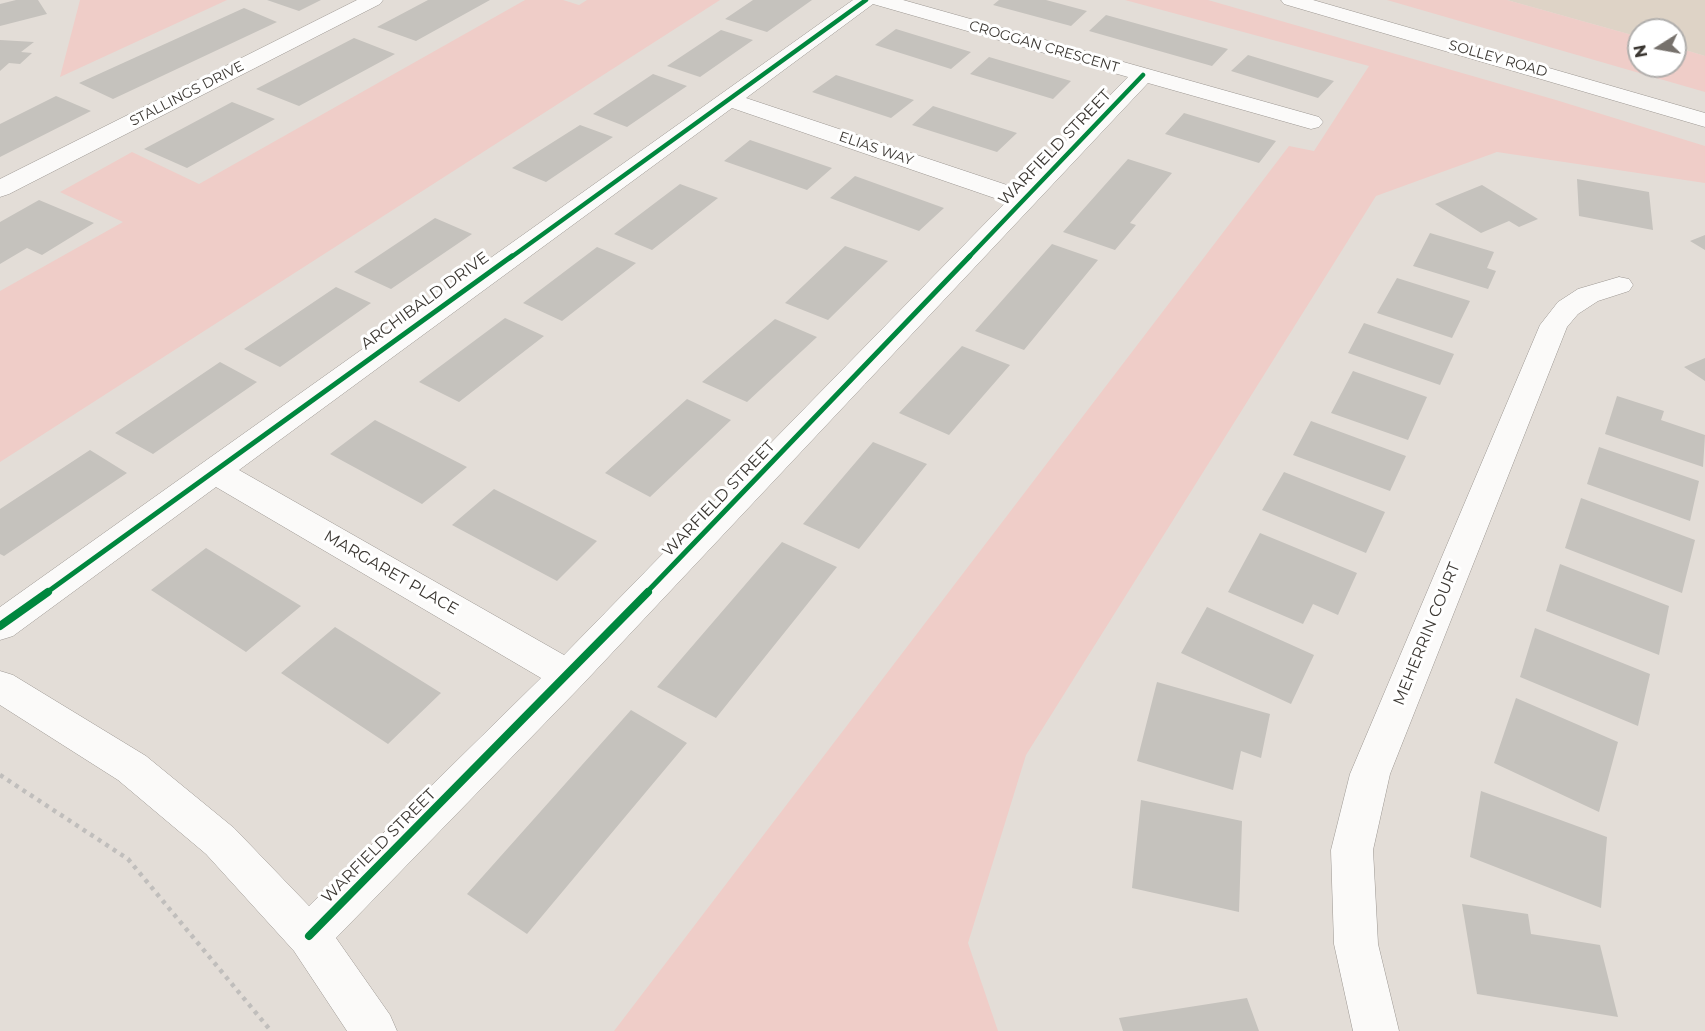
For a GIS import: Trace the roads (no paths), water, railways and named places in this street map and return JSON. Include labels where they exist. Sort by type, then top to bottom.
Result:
[{"type":"street","name":"STALLINGS DRIVE","points":[[0,189],[373,0]]},
{"type":"street","name":"ARCHIBALD DRIVE","points":[[0,626],[866,0]]},
{"type":"street","name":"CROGGAN CRESCENT","points":[[880,0],[1311,122]]},
{"type":"street","name":"SOLLEY ROAD","points":[[1291,0],[1705,120]]},
{"type":"street","name":"WARFIELD STREET","points":[[309,936],[568,675],[1143,75]]},
{"type":"street","name":"ELIAS WAY","points":[[728,99],[1024,200]]},
{"type":"street","name":"MEHERRIN COURT","points":[[1376,1031],[1356,944],[1352,850],[1370,774],[1554,325],[1568,308],[1588,296],[1619,285]]},
{"type":"street","name":"MARGARET PLACE","points":[[213,470],[568,675]]},
{"type":"street","points":[[0,686],[132,768],[220,841],[309,936],[375,1031]]}]
